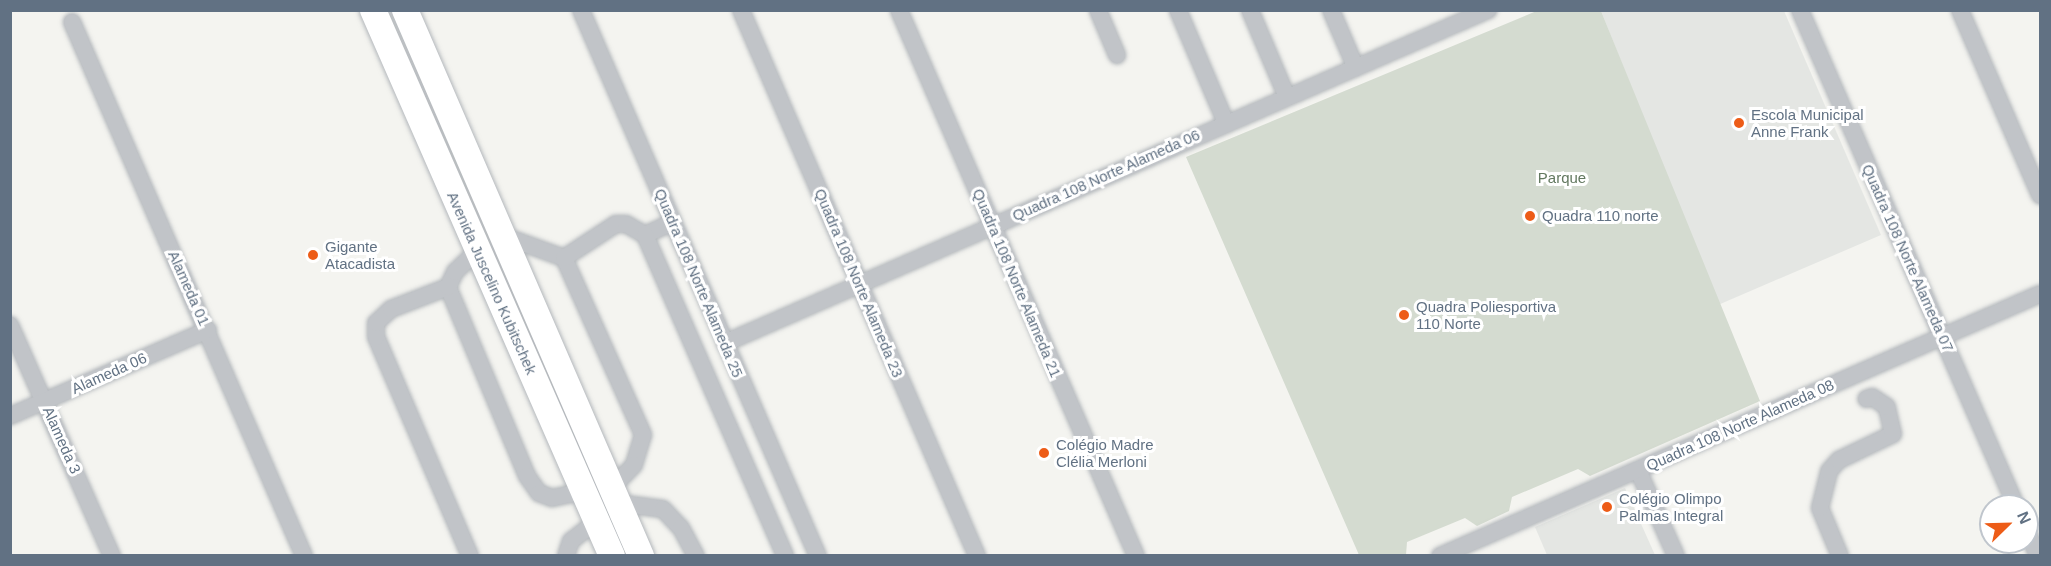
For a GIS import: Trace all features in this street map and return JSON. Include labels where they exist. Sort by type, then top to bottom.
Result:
[{"type":"main road","name":"Avenida Juscelino Kubitschek","points":[[373,10],[612,555]]},
{"type":"main road","name":"Avenida Juscelino Kubitschek","points":[[405,10],[641,555]]},
{"type":"street","name":"Quadra 108 Norte Alameda 25","points":[[581,10],[818,555]]},
{"type":"street","name":"Quadra 108 Norte Alameda 23","points":[[741,10],[977,555]]},
{"type":"street","name":"Quadra 108 Norte Alameda 21","points":[[899,10],[1136,555]]},
{"type":"street","points":[[1098,10],[1117,55]]},
{"type":"street","points":[[1178,10],[1226,123]]},
{"type":"street","points":[[1250,10],[1287,97]]},
{"type":"street","points":[[1331,10],[1356,68]]},
{"type":"street","name":"Quadra 108 Norte Alameda 06","points":[[725,342],[1488,10]]},
{"type":"street","name":"Quadra 108 Norte Alameda 07","points":[[1800,10],[2011,494]]},
{"type":"street","points":[[1960,10],[2040,195]]},
{"type":"street","name":"Alameda 01","points":[[72,21],[304,555]]},
{"type":"street","points":[[645,235],[673,222]]},
{"type":"street","points":[[564,258],[616,224],[626,224],[645,235],[785,555]]},
{"type":"street","points":[[504,236],[564,258],[643,435],[634,465],[615,496],[663,509],[681,528],[696,555]]},
{"type":"street","points":[[470,555],[376,337],[376,323],[391,309],[448,287],[455,272],[477,251]]},
{"type":"street","points":[[448,287],[527,476],[539,493],[552,498],[585,491]]},
{"type":"street","name":"Quadra 108 Norte Alameda 08","points":[[1440,555],[2040,294]]},
{"type":"street","name":"Alameda 3","points":[[10,325],[112,555]]},
{"type":"street","name":"Alameda 06","points":[[10,416],[208,330]]},
{"type":"street","points":[[1840,555],[1820,508],[1829,471],[1839,460],[1893,434],[1887,407],[1872,397],[1866,399]]},
{"type":"street","points":[[1638,470],[1676,555]]},
{"type":"street","points":[[567,555],[571,541],[597,520]]},
{"type":"shaded area","name":"Escola Municipal Anne Frank","points":[[1601,11],[1784,11],[1881,235],[1718,305]]},
{"type":"shaded area","name":"Colégio Olimpo Palmas Integral","points":[[1625,488],[1655,555],[1547,555],[1535,527]]},
{"type":"green space","name":"Parque","points":[[1539,10],[1601,11],[1760,401],[1590,476],[1578,469],[1512,497],[1509,511],[1477,526],[1465,518],[1407,542],[1406,555],[1359,555],[1186,157]]},
{"type":"place","name":"Escola Municipal Anne Frank","points":[[1739,123]]},
{"type":"place","name":"Quadra 110 norte","points":[[1530,216]]},
{"type":"place","name":"Gigante Atacadista","points":[[313,255]]},
{"type":"place","name":"Quadra Poliesportiva 110 Norte","points":[[1404,315]]},
{"type":"place","name":"Colégio Madre Clélia Merloni","points":[[1044,453]]},
{"type":"place","name":"Colégio Olimpo Palmas Integral","points":[[1607,507]]}]
